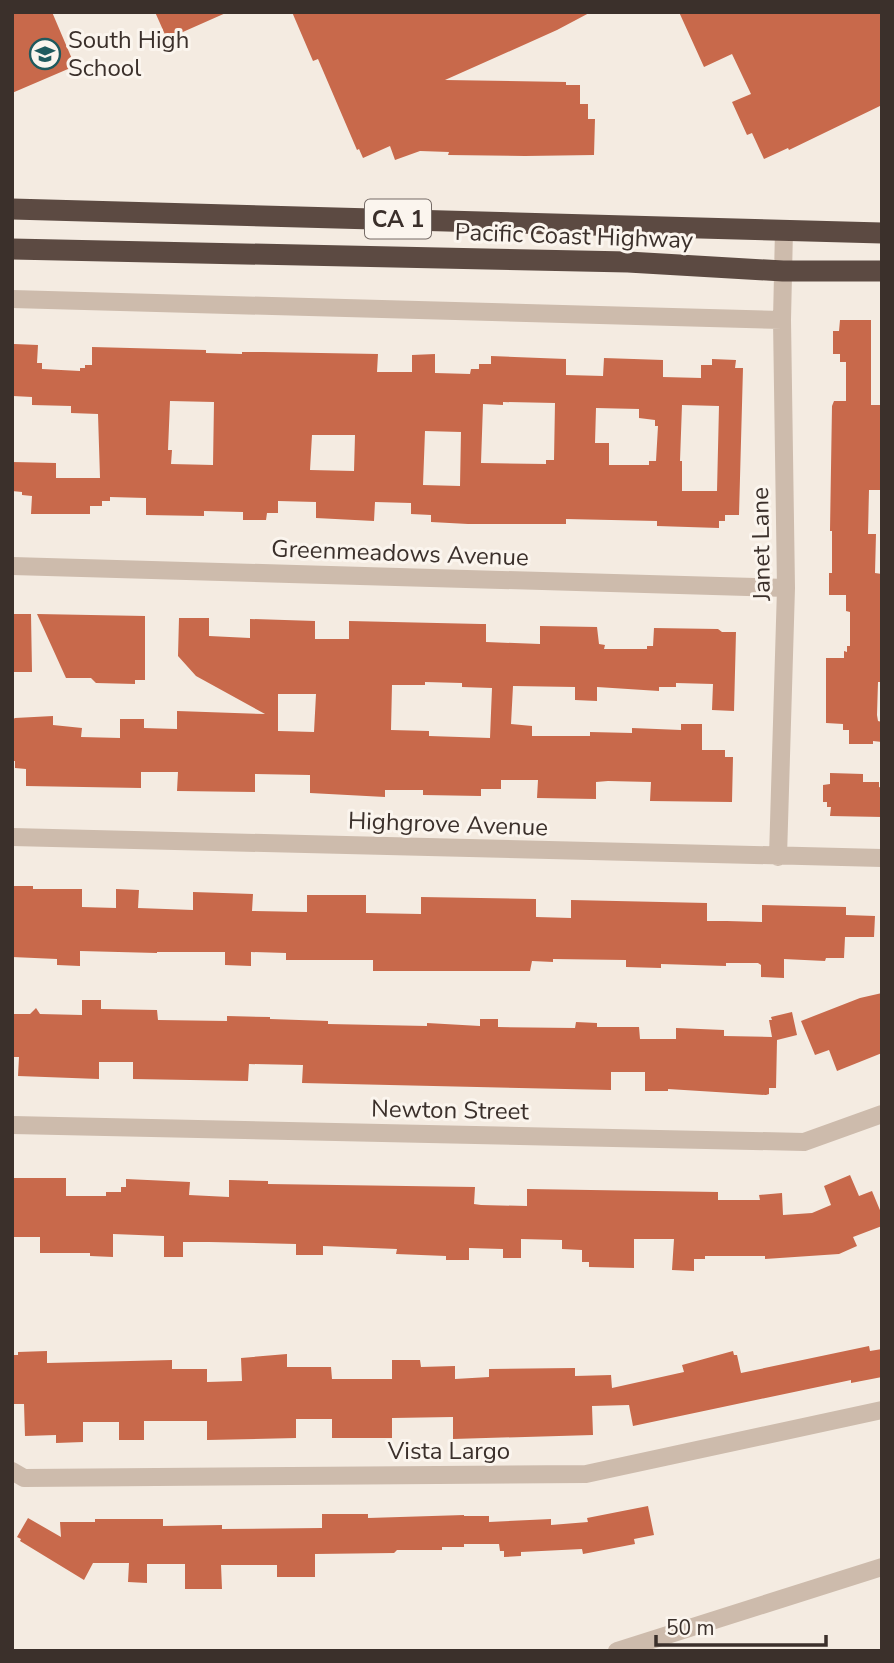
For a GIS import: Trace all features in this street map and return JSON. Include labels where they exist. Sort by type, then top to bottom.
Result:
[{"type":"highway","name":"Pacific Coast Highway","points":[[12,209],[882,233]]},
{"type":"highway","name":"Pacific Coast Highway","points":[[12,249],[628,262],[783,271],[882,271]]},
{"type":"street","name":"Janet Lane","points":[[778,857],[786,588],[782,320],[784,230]]},
{"type":"street","points":[[12,299],[782,320]]},
{"type":"street","name":"Greenmeadows Avenue","points":[[12,566],[786,588]]},
{"type":"street","name":"Highgrove Avenue","points":[[12,837],[882,859]]},
{"type":"street","name":"Newton Street","points":[[12,1125],[804,1142],[882,1114]]},
{"type":"street","name":"Vista Largo","points":[[12,1471],[24,1478],[586,1474],[882,1410]]},
{"type":"street","points":[[617,1651],[882,1567]]},
{"type":"building","points":[[12,12],[52,12],[75,66],[12,93]]},
{"type":"building","name":"South High School","points":[[155,12],[228,12],[167,39]]},
{"type":"building","points":[[292,12],[591,12],[445,80],[566,82],[566,85],[580,85],[580,104],[588,104],[588,119],[595,119],[594,155],[448,155],[449,152],[420,151],[395,160],[390,146],[363,158],[359,149],[357,150],[318,59],[313,61]]},
{"type":"building","points":[[679,12],[882,12],[882,105],[789,150],[788,148],[764,159],[752,133],[747,135],[732,102],[751,94],[732,54],[704,67]]},
{"type":"building","points":[[840,320],[871,320],[871,405],[882,405],[882,490],[869,490],[868,534],[876,534],[875,573],[882,574],[882,682],[878,682],[877,715],[878,721],[882,722],[882,742],[873,741],[873,744],[849,744],[849,730],[843,730],[843,724],[826,723],[826,658],[844,658],[844,651],[847,652],[847,646],[850,646],[850,612],[846,611],[846,595],[829,595],[829,573],[832,573],[832,406],[834,401],[846,401],[846,362],[840,362],[840,354],[833,354],[833,331],[839,331]]},
{"type":"building","points":[[14,344],[38,345],[37,363],[42,363],[42,369],[80,371],[85,365],[92,365],[92,347],[206,350],[206,353],[242,354],[378,354],[377,372],[412,372],[412,355],[435,354],[435,373],[470,374],[471,369],[479,369],[479,364],[491,364],[491,356],[566,359],[566,375],[603,376],[604,358],[663,360],[663,377],[701,378],[701,365],[712,365],[712,359],[736,360],[735,368],[743,368],[739,515],[725,515],[725,521],[719,521],[719,528],[657,526],[657,521],[566,519],[566,524],[468,524],[431,522],[431,515],[411,514],[411,503],[375,502],[374,521],[316,518],[316,502],[278,501],[278,513],[267,513],[266,520],[243,520],[243,512],[204,511],[204,516],[146,515],[146,498],[110,497],[110,501],[102,501],[102,506],[90,506],[90,514],[31,514],[32,496],[12,491],[12,462],[56,463],[56,478],[100,478],[98,414],[71,413],[71,406],[32,405],[32,397],[13,396]],"holes":[[[170,401],[214,402],[213,465],[171,464],[172,450],[168,450]],[[555,403],[554,460],[546,460],[546,464],[481,463],[483,404]],[[682,405],[719,406],[717,491],[682,491]],[[596,408],[639,409],[639,418],[655,420],[655,426],[658,426],[656,461],[649,461],[649,465],[609,465],[609,443],[595,443]],[[425,431],[461,432],[460,486],[423,485]],[[312,435],[355,435],[354,471],[310,470]]]},
{"type":"building","points":[[12,614],[31,614],[32,672],[12,672]]},
{"type":"building","points":[[37,614],[145,616],[145,680],[135,680],[135,684],[96,683],[91,678],[66,678]]},
{"type":"building","points":[[179,618],[209,618],[209,636],[250,638],[250,619],[315,621],[315,639],[349,639],[349,621],[486,624],[486,642],[540,644],[540,626],[597,627],[599,644],[605,645],[604,649],[647,649],[647,646],[653,646],[654,628],[718,629],[722,632],[736,632],[734,711],[712,710],[713,684],[676,683],[676,687],[659,687],[659,691],[597,687],[597,701],[575,700],[575,687],[513,686],[511,724],[532,726],[532,736],[590,736],[590,732],[632,733],[632,728],[681,730],[681,724],[702,724],[702,750],[725,750],[725,757],[733,757],[732,802],[650,801],[651,782],[608,781],[596,782],[596,799],[537,798],[538,780],[501,780],[501,789],[481,789],[481,796],[423,795],[423,790],[385,790],[385,797],[310,793],[310,775],[255,774],[255,792],[177,791],[178,772],[141,772],[141,788],[26,786],[26,769],[15,768],[15,761],[12,761],[12,720],[15,718],[53,716],[53,725],[82,728],[81,737],[120,738],[120,719],[144,719],[144,728],[177,729],[177,711],[265,714],[196,676],[178,656]],"holes":[[[425,682],[462,683],[462,687],[492,688],[490,738],[429,736],[429,731],[391,730],[392,685],[425,685]],[[278,694],[316,694],[314,732],[278,731]]]},
{"type":"building","points":[[830,773],[863,774],[863,782],[879,782],[879,787],[882,788],[882,817],[830,816],[831,807],[827,807],[827,802],[823,802],[823,785],[830,784]]},
{"type":"building","points":[[12,886],[82,889],[82,907],[116,908],[116,889],[139,890],[138,908],[193,910],[193,892],[253,894],[252,911],[307,912],[307,895],[366,895],[366,913],[421,914],[421,897],[536,899],[536,917],[571,918],[571,900],[707,903],[707,921],[762,922],[762,905],[846,907],[846,915],[875,916],[874,937],[845,937],[844,958],[826,958],[825,961],[784,959],[784,978],[761,977],[761,965],[758,963],[726,963],[726,966],[661,964],[661,968],[626,967],[626,960],[553,959],[553,962],[532,961],[530,971],[373,971],[373,960],[286,960],[286,953],[251,952],[251,966],[225,965],[225,952],[80,951],[80,966],[57,965],[57,959],[12,957]]},
{"type":"building","points":[[882,993],[882,1053],[837,1071],[829,1050],[815,1055],[801,1021],[860,998]]},
{"type":"building","points":[[82,1000],[101,1000],[101,1009],[157,1010],[158,1020],[227,1021],[227,1016],[328,1021],[328,1024],[427,1026],[427,1023],[480,1026],[480,1019],[498,1019],[498,1027],[575,1028],[576,1022],[597,1023],[597,1027],[639,1027],[640,1039],[676,1039],[676,1028],[724,1030],[724,1036],[772,1037],[769,1020],[772,1020],[771,1017],[792,1012],[797,1035],[777,1040],[776,1088],[769,1088],[769,1094],[766,1095],[668,1089],[645,1091],[645,1072],[611,1072],[611,1090],[302,1083],[303,1065],[249,1064],[248,1081],[133,1079],[133,1062],[99,1062],[99,1079],[18,1076],[19,1057],[12,1057],[12,1014],[30,1014],[36,1008],[40,1014],[82,1015]]},
{"type":"building","points":[[850,1175],[859,1196],[872,1191],[882,1215],[882,1226],[853,1237],[857,1246],[839,1254],[765,1259],[765,1256],[705,1256],[705,1259],[694,1259],[694,1271],[672,1270],[674,1239],[634,1239],[634,1268],[589,1267],[589,1262],[582,1262],[582,1250],[562,1249],[562,1240],[521,1239],[521,1258],[503,1258],[503,1249],[469,1248],[469,1260],[446,1260],[446,1256],[396,1254],[397,1249],[323,1246],[323,1255],[296,1255],[296,1244],[209,1242],[183,1242],[183,1257],[164,1257],[164,1236],[113,1234],[113,1257],[90,1256],[90,1253],[40,1253],[40,1237],[12,1237],[12,1178],[66,1178],[66,1196],[106,1196],[106,1192],[121,1192],[121,1187],[126,1187],[126,1179],[190,1182],[189,1195],[229,1197],[229,1180],[268,1181],[268,1184],[475,1187],[474,1204],[527,1206],[527,1189],[718,1192],[718,1200],[760,1200],[759,1195],[782,1193],[783,1215],[812,1213],[831,1205],[824,1186]]},
{"type":"building","points":[[869,1346],[870,1351],[882,1349],[882,1377],[851,1383],[851,1380],[633,1426],[629,1405],[592,1406],[593,1435],[453,1439],[453,1417],[392,1418],[392,1438],[332,1438],[332,1419],[296,1419],[296,1438],[207,1440],[207,1421],[144,1421],[144,1440],[119,1440],[119,1422],[83,1422],[83,1442],[56,1443],[56,1435],[25,1436],[24,1404],[12,1404],[12,1355],[18,1355],[18,1352],[47,1351],[47,1363],[172,1360],[172,1369],[207,1369],[207,1382],[242,1381],[241,1358],[287,1354],[287,1367],[331,1367],[332,1379],[392,1379],[392,1360],[420,1360],[421,1367],[455,1366],[455,1379],[489,1377],[489,1369],[575,1368],[575,1376],[611,1375],[612,1388],[684,1372],[682,1365],[733,1351],[734,1355],[737,1355],[741,1373]]},
{"type":"building","points":[[648,1506],[654,1535],[634,1539],[635,1544],[583,1554],[582,1549],[521,1552],[521,1556],[504,1557],[504,1551],[500,1551],[499,1544],[464,1544],[464,1547],[442,1547],[442,1550],[397,1550],[394,1553],[315,1554],[315,1577],[277,1577],[277,1565],[221,1565],[222,1589],[185,1589],[185,1564],[147,1564],[147,1583],[128,1582],[129,1563],[93,1563],[84,1580],[17,1537],[28,1518],[61,1537],[60,1522],[95,1522],[95,1519],[163,1519],[163,1526],[222,1525],[222,1529],[322,1528],[322,1514],[368,1514],[368,1518],[464,1515],[489,1516],[489,1522],[551,1519],[551,1525],[588,1522],[587,1518]]},
{"type":"place","name":"South High School","points":[[45,54]]}]
